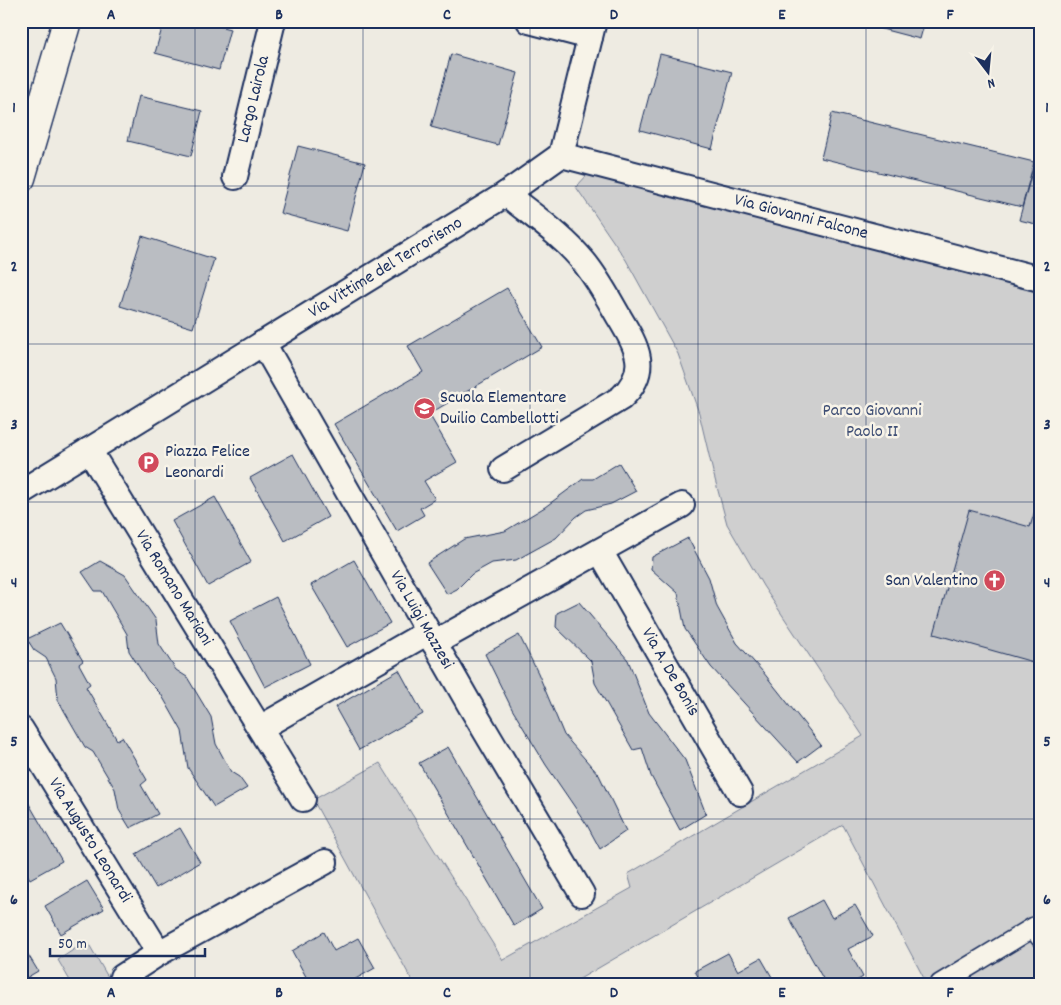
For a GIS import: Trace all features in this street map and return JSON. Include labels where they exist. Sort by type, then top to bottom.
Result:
[{"type":"street","points":[[21,178],[67,21]]},
{"type":"street","name":"Largo Lairola","points":[[235,177],[273,21]]},
{"type":"street","points":[[529,21],[592,29],[561,155]]},
{"type":"street","name":"Via Vittime del Terrorismo","points":[[89,450],[506,194],[561,155]]},
{"type":"street","name":"Via Giovanni Falcone","points":[[561,155],[1040,279]]},
{"type":"street","points":[[503,469],[610,406],[628,392],[638,372],[637,352],[632,338],[602,287],[585,264],[553,231],[506,194]]},
{"type":"street","name":"Via Luigi Mazzesi","points":[[263,343],[431,637],[582,894]]},
{"type":"street","points":[[21,492],[89,450]]},
{"type":"street","name":"Via Romano Mariani","points":[[89,450],[303,799]]},
{"type":"street","points":[[260,728],[431,637],[600,551],[682,505]]},
{"type":"street","name":"Via A. De Bonis","points":[[600,551],[740,793]]},
{"type":"street","name":"Via Augusto Leonardi","points":[[21,729],[159,953]]},
{"type":"street","points":[[126,984],[122,977],[159,953],[325,862]]},
{"type":"street","points":[[940,984],[1034,927],[1040,937]]},
{"type":"green space","name":"Parco Giovanni Paolo II","points":[[589,173],[1040,293],[1040,984],[927,984],[843,825],[571,984],[414,984],[313,800],[380,763],[503,960],[632,888],[628,874],[863,736],[763,586],[727,524],[699,413],[678,354],[626,260],[576,187]]},
{"type":"green space","points":[[87,941],[112,984],[72,984],[58,960]]},
{"type":"building","points":[[164,21],[200,21],[230,29],[219,70],[155,53]]},
{"type":"building","points":[[851,21],[925,21],[920,39]]},
{"type":"building","points":[[451,54],[518,73],[498,145],[431,127]]},
{"type":"building","points":[[660,54],[732,72],[712,149],[640,130]]},
{"type":"building","points":[[139,96],[202,111],[191,156],[128,141]]},
{"type":"building","points":[[832,113],[1034,162],[1022,207],[821,158]]},
{"type":"building","points":[[298,146],[365,163],[347,231],[280,213]]},
{"type":"building","points":[[1032,172],[1040,174],[1040,225],[1019,220]]},
{"type":"building","points":[[142,236],[214,259],[193,328],[120,306]]},
{"type":"building","points":[[507,288],[542,347],[429,414],[457,462],[424,481],[435,499],[420,508],[424,515],[397,531],[334,424],[423,372],[408,346]]},
{"type":"building","points":[[293,454],[328,517],[285,541],[250,478]]},
{"type":"building","points":[[619,463],[636,491],[611,504],[586,510],[576,517],[556,538],[516,560],[492,563],[472,574],[457,589],[447,594],[427,563],[464,539],[505,531],[545,507],[583,479],[593,479]]},
{"type":"building","points":[[215,497],[251,562],[208,586],[172,521]]},
{"type":"building","name":"San Valentino","points":[[1039,497],[1040,664],[934,634],[969,510],[1030,527]]},
{"type":"building","points":[[688,538],[709,578],[717,607],[737,643],[763,672],[821,745],[798,762],[711,667],[685,629],[678,593],[651,569],[652,557]]},
{"type":"building","points":[[354,560],[390,623],[347,647],[311,585]]},
{"type":"building","points":[[100,561],[125,575],[156,620],[159,644],[176,670],[187,677],[211,717],[216,744],[231,772],[239,777],[247,788],[214,807],[188,768],[182,731],[161,694],[148,681],[129,651],[127,634],[102,591],[95,591],[82,572]]},
{"type":"building","points":[[276,597],[310,664],[265,687],[230,621]]},
{"type":"building","points":[[579,602],[628,660],[649,713],[685,760],[706,814],[680,830],[651,776],[642,748],[633,750],[595,683],[591,661],[556,627],[557,613]]},
{"type":"building","points":[[60,623],[83,661],[79,664],[90,684],[86,687],[117,740],[122,737],[147,780],[141,785],[158,814],[130,828],[119,810],[115,789],[93,752],[85,747],[58,700],[56,678],[46,658],[34,650],[27,639]]},
{"type":"building","points":[[519,635],[538,673],[564,735],[599,775],[626,831],[600,849],[587,825],[546,765],[512,709],[485,654]]},
{"type":"building","points":[[399,670],[423,714],[359,750],[335,707]]},
{"type":"building","points":[[448,747],[542,909],[514,926],[419,763]]},
{"type":"building","points":[[21,790],[62,861],[30,879],[21,864]]},
{"type":"building","points":[[180,828],[200,862],[156,888],[136,854]]},
{"type":"building","points":[[87,881],[104,909],[61,934],[45,906]]},
{"type":"building","points":[[822,900],[832,918],[855,905],[873,936],[848,949],[863,977],[851,984],[826,984],[789,918]]},
{"type":"building","points":[[324,932],[334,951],[358,938],[375,968],[350,982],[351,984],[310,984],[292,951]]},
{"type":"building","points":[[21,943],[38,971],[21,981]]},
{"type":"building","points":[[728,953],[738,971],[761,958],[776,984],[702,984],[695,971]]},
{"type":"place","name":"Scuola Elementare Duilio Cambellotti","points":[[424,408]]},
{"type":"place","name":"Piazza Felice Leonardi","points":[[149,462]]},
{"type":"place","name":"San Valentino","points":[[994,581]]}]
